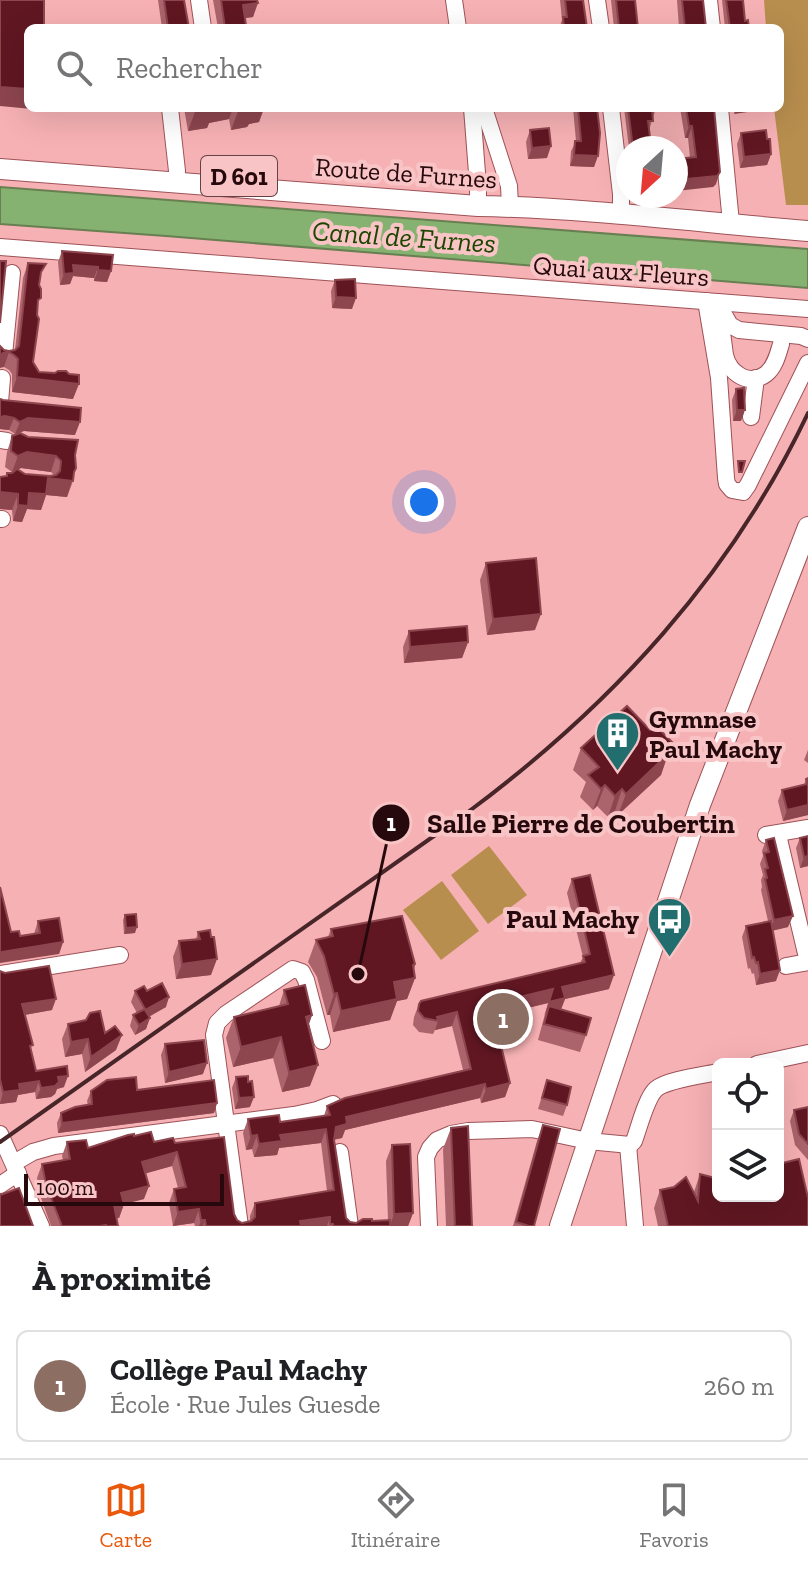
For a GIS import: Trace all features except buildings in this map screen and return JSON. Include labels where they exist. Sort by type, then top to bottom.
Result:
[{"type":"main road","name":"Route de Furnes","points":[[0,158],[177,178]]},
{"type":"main road","name":"Route de Furnes","points":[[0,169],[177,178],[731,218],[808,218]]},
{"type":"main road","name":"Route de Furnes","points":[[731,218],[808,231]]},
{"type":"main road","points":[[567,1226],[700,805],[808,527]]},
{"type":"main road","points":[[560,1226],[593,1142],[721,780],[808,559]]},
{"type":"street","points":[[199,0],[202,24]]},
{"type":"street","points":[[454,0],[457,24]]},
{"type":"street","points":[[597,0],[600,24]]},
{"type":"street","points":[[709,0],[712,24]]},
{"type":"street","points":[[170,112],[177,178]]},
{"type":"street","points":[[472,112],[478,200]]},
{"type":"street","points":[[485,112],[510,201]]},
{"type":"street","points":[[611,112],[621,210]]},
{"type":"street","points":[[720,112],[731,218]]},
{"type":"street","name":"Quai aux Fleurs","points":[[0,247],[808,309]]},
{"type":"street","points":[[4,355],[12,273]]},
{"type":"street","points":[[712,302],[730,325],[739,330],[808,339]]},
{"type":"street","points":[[712,302],[710,329],[719,378],[726,478],[732,490],[743,492],[748,485],[808,363]]},
{"type":"street","points":[[712,302],[727,363],[737,375],[756,378],[769,371],[781,344]]},
{"type":"street","points":[[2,378],[5,403]]},
{"type":"street","points":[[751,417],[756,378]]},
{"type":"street","points":[[786,966],[808,962],[772,835],[808,828]]},
{"type":"street","points":[[0,974],[120,955]]},
{"type":"street","points":[[240,1226],[214,1035],[216,1026],[220,1019],[288,971],[296,969],[302,972],[306,980],[322,1041]]},
{"type":"street","points":[[784,1058],[808,1053]]},
{"type":"street","points":[[429,1226],[426,1157],[437,1140],[468,1131],[524,1129],[628,1145],[634,1141],[655,1089],[664,1084],[712,1073]]},
{"type":"street","points":[[0,1185],[33,1152],[54,1146],[302,1114],[333,1104]]},
{"type":"street","points":[[0,1134],[41,1226]]},
{"type":"street","points":[[628,1145],[635,1226]]},
{"type":"street","points":[[340,1152],[350,1226]]},
{"type":"shaded area","points":[[764,0],[808,0],[808,205],[786,205],[774,112],[784,112],[784,24],[766,24]]},
{"type":"shaded area","points":[[489,846],[527,895],[488,924],[451,875]]},
{"type":"shaded area","points":[[442,881],[479,931],[441,960],[403,910]]},
{"type":"water","name":"Canal de Furnes","points":[[0,187],[808,249],[808,288],[0,224]]},
{"type":"railway","points":[[0,1142],[468,812],[571,728],[663,634],[704,583],[777,473],[808,413]]},
{"type":"place","name":"Gymnase Paul Machy","points":[[618,773]]},
{"type":"place","name":"Paul Machy","points":[[670,958]]},
{"type":"place","name":"Salle Pierre de Coubertin","points":[[358,974]]},
{"type":"place","name":"Collège Paul Machy","points":[[503,1019]]}]
